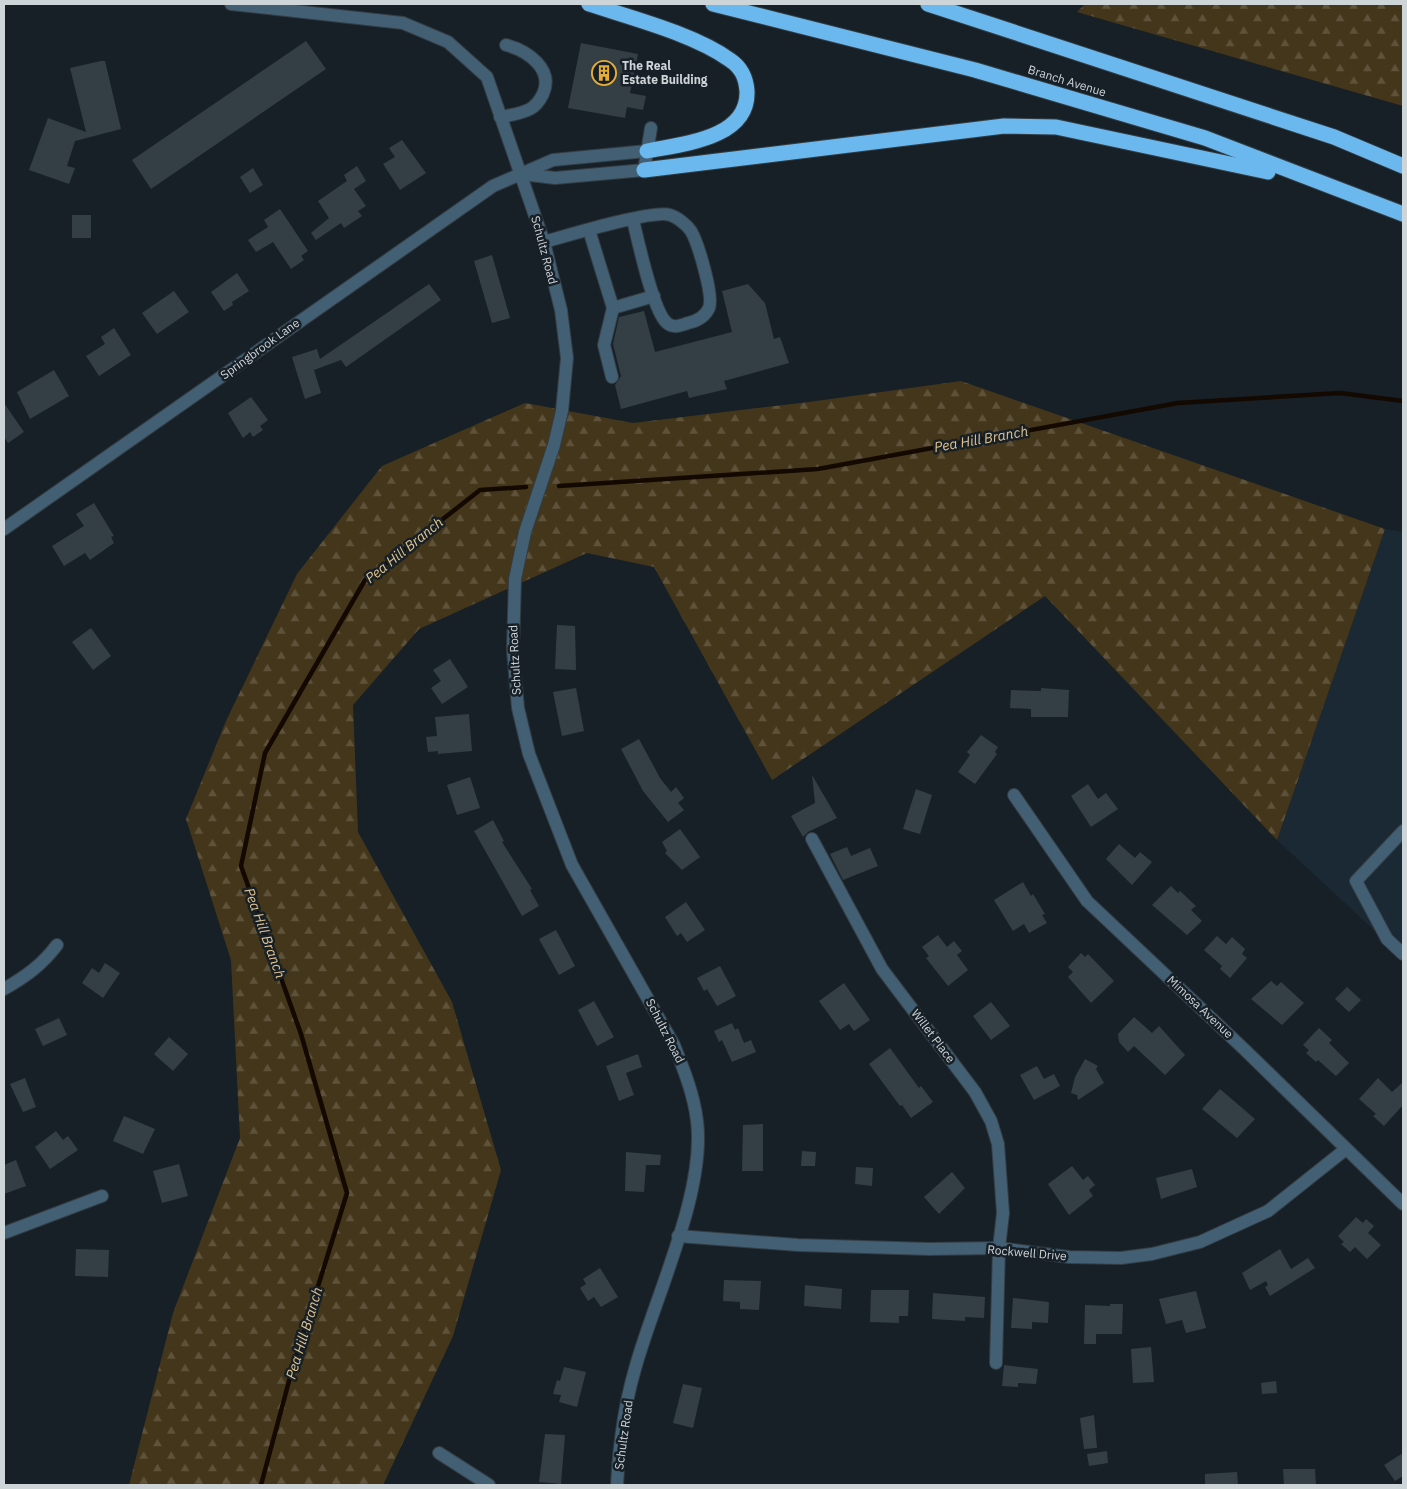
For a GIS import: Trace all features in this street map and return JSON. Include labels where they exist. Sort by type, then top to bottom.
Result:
[{"type":"highway","points":[[589,4],[692,40],[731,60],[746,77],[747,105],[734,122],[715,137],[646,151]]},
{"type":"highway","name":"Branch Avenue","points":[[713,4],[1004,78],[1205,138],[1403,214]]},
{"type":"highway","points":[[928,4],[1334,137],[1403,166]]},
{"type":"highway","points":[[644,170],[1004,126],[1056,127],[1326,184]]},
{"type":"street","name":"Schultz Road","points":[[231,4],[403,23],[448,42],[487,78],[544,242],[562,318],[567,358],[562,411],[554,445],[525,532],[516,571],[513,650],[518,708],[529,754],[572,865],[655,1009],[685,1072],[697,1122],[696,1169],[678,1236],[635,1369],[619,1450],[617,1485]]},
{"type":"street","points":[[500,117],[532,109],[539,102],[546,82],[543,69],[531,56],[522,50],[506,45]]},
{"type":"street","points":[[520,173],[555,178],[644,170],[651,128]]},
{"type":"street","name":"Springbrook Lane","points":[[4,529],[493,186],[553,160],[646,151]]},
{"type":"street","points":[[544,242],[632,220],[663,214],[671,215],[690,230],[696,242],[709,292],[710,306],[704,316],[697,321],[674,327],[668,324],[658,311],[632,220]]},
{"type":"street","points":[[589,230],[613,308],[604,345],[612,377]]},
{"type":"street","points":[[613,308],[654,296]]},
{"type":"street","name":"Mimosa Avenue","points":[[1014,795],[1087,901],[1246,1050],[1403,1204]]},
{"type":"street","points":[[1403,831],[1356,881],[1387,939],[1403,954]]},
{"type":"street","name":"Willet Place","points":[[812,839],[882,969],[969,1084],[991,1121],[998,1144],[1004,1213],[999,1248],[996,1363]]},
{"type":"street","points":[[4,989],[23,978],[44,962],[58,945]]},
{"type":"street","name":"Rockwell Drive","points":[[678,1236],[798,1245],[928,1249],[999,1248],[1069,1257],[1121,1258],[1176,1249],[1233,1229],[1268,1211],[1346,1149]]},
{"type":"street","points":[[4,1233],[102,1196]]},
{"type":"street","points":[[439,1453],[489,1485]]},
{"type":"shaded area","points":[[1385,529],[1403,532],[1403,957],[1277,840]]},
{"type":"green space","points":[[1085,4],[1403,4],[1403,106],[1077,12]]},
{"type":"green space","points":[[961,381],[1385,529],[1277,840],[1045,596],[772,780],[654,567],[587,553],[419,629],[353,705],[358,832],[452,1002],[501,1170],[453,1336],[383,1485],[129,1485],[173,1313],[240,1138],[231,960],[186,819],[226,721],[297,574],[382,466],[525,403],[633,423],[809,402]]},
{"type":"building","points":[[306,41],[326,69],[151,189],[132,160]]},
{"type":"building","name":"The Real Estate Building","points":[[581,43],[638,54],[630,93],[646,96],[643,110],[627,107],[625,118],[568,108]]},
{"type":"building","points":[[105,61],[121,129],[75,141],[67,166],[75,168],[69,184],[29,170],[48,118],[86,132],[70,68]]},
{"type":"building","points":[[402,140],[426,173],[400,190],[383,164],[395,157],[389,148]]},
{"type":"building","points":[[357,166],[366,181],[354,189],[366,206],[358,211],[362,216],[344,228],[341,223],[316,240],[311,233],[329,218],[318,201],[347,181],[344,175]]},
{"type":"building","points":[[253,168],[263,185],[250,193],[240,177]]},
{"type":"building","points":[[280,209],[308,251],[301,256],[304,260],[291,269],[273,242],[256,252],[248,240],[268,227],[264,220]]},
{"type":"building","points":[[72,215],[91,215],[91,238],[72,238]]},
{"type":"building","points":[[492,255],[510,318],[492,323],[474,261]]},
{"type":"building","points":[[237,273],[249,291],[232,302],[233,305],[224,311],[211,292]]},
{"type":"building","points":[[429,284],[441,300],[346,367],[341,360],[314,370],[321,393],[305,399],[292,357],[317,349],[320,359]]},
{"type":"building","points":[[748,284],[765,303],[774,339],[780,337],[789,363],[724,381],[727,389],[689,398],[687,391],[621,409],[615,385],[621,376],[613,344],[619,317],[644,311],[655,352],[732,332],[722,291]]},
{"type":"building","points":[[174,291],[189,312],[157,334],[142,313]]},
{"type":"building","points":[[114,328],[131,355],[99,376],[86,356],[105,344],[101,337]]},
{"type":"building","points":[[54,370],[69,396],[30,419],[17,392]]},
{"type":"building","points":[[251,397],[268,420],[260,426],[263,430],[253,437],[250,432],[243,438],[228,413]]},
{"type":"building","points":[[4,403],[24,432],[8,443],[4,437]]},
{"type":"building","points":[[94,503],[114,536],[111,537],[114,543],[90,560],[85,553],[64,566],[52,546],[84,526],[76,514]]},
{"type":"building","points":[[557,625],[575,626],[576,670],[555,669]]},
{"type":"building","points":[[91,628],[111,656],[93,670],[72,642]]},
{"type":"building","points":[[450,659],[468,687],[442,704],[431,688],[441,681],[433,670]]},
{"type":"building","points":[[576,688],[584,731],[562,736],[553,692]]},
{"type":"building","points":[[1041,688],[1069,690],[1068,717],[1031,717],[1031,709],[1010,708],[1011,690],[1041,691]]},
{"type":"building","points":[[469,714],[472,751],[438,754],[438,751],[428,752],[426,737],[437,736],[435,717]]},
{"type":"building","points":[[981,735],[998,747],[995,752],[997,754],[975,784],[958,772],[970,755],[967,752]]},
{"type":"building","points":[[639,739],[660,778],[671,792],[676,787],[684,798],[678,803],[684,810],[668,822],[643,791],[621,749]]},
{"type":"building","points":[[812,775],[837,818],[808,832],[803,837],[791,816],[815,803]]},
{"type":"building","points":[[470,777],[480,808],[457,815],[447,785]]},
{"type":"building","points":[[1088,784],[1098,799],[1106,793],[1118,809],[1091,827],[1071,796]]},
{"type":"building","points":[[916,789],[932,795],[920,834],[903,829]]},
{"type":"building","points":[[493,820],[504,841],[502,842],[532,889],[530,890],[539,906],[522,916],[474,831]]},
{"type":"building","points":[[680,829],[700,857],[682,870],[665,853],[667,851],[662,842]]},
{"type":"building","points":[[1119,844],[1135,858],[1140,852],[1152,862],[1132,885],[1106,859]]},
{"type":"building","points":[[847,847],[851,856],[870,848],[878,866],[843,880],[830,854]]},
{"type":"building","points":[[1023,882],[1045,914],[1042,915],[1047,923],[1029,933],[1024,924],[1013,931],[994,900]]},
{"type":"building","points":[[1171,886],[1178,893],[1180,891],[1196,906],[1191,910],[1202,921],[1187,935],[1152,905]]},
{"type":"building","points":[[686,902],[705,930],[687,942],[681,933],[677,936],[665,917]]},
{"type":"building","points":[[556,930],[575,966],[559,975],[539,939]]},
{"type":"building","points":[[938,935],[947,947],[954,941],[962,951],[957,955],[968,970],[948,986],[926,958],[929,956],[922,947]]},
{"type":"building","points":[[1217,936],[1226,944],[1232,937],[1245,949],[1242,954],[1247,958],[1230,978],[1220,969],[1222,966],[1204,950]]},
{"type":"building","points":[[1081,953],[1085,957],[1088,954],[1114,981],[1091,1003],[1068,977],[1073,972],[1068,967]]},
{"type":"building","points":[[105,963],[120,973],[103,998],[82,983],[92,968],[99,973]]},
{"type":"building","points":[[720,966],[736,996],[717,1006],[707,989],[704,991],[697,978]]},
{"type":"building","points":[[1271,981],[1277,986],[1281,982],[1304,1003],[1282,1025],[1251,999]]},
{"type":"building","points":[[844,983],[870,1020],[854,1031],[849,1024],[840,1030],[819,1001]]},
{"type":"building","points":[[1347,987],[1361,1000],[1349,1012],[1335,999]]},
{"type":"building","points":[[594,1001],[614,1037],[597,1046],[578,1010]]},
{"type":"building","points":[[991,1002],[1010,1026],[991,1040],[973,1016]]},
{"type":"building","points":[[1134,1017],[1152,1033],[1159,1026],[1185,1055],[1165,1075],[1134,1046],[1128,1052],[1119,1042],[1118,1034]]},
{"type":"building","points":[[59,1018],[67,1035],[43,1046],[35,1029]]},
{"type":"building","points":[[732,1023],[735,1030],[738,1028],[744,1043],[751,1040],[756,1052],[732,1062],[722,1040],[719,1042],[714,1031]]},
{"type":"building","points":[[1319,1028],[1332,1040],[1329,1043],[1349,1063],[1336,1076],[1318,1060],[1316,1062],[1306,1053],[1309,1050],[1303,1045]]},
{"type":"building","points":[[169,1037],[188,1054],[173,1071],[154,1054]]},
{"type":"building","points":[[890,1048],[919,1088],[921,1086],[933,1102],[911,1118],[869,1064]]},
{"type":"building","points":[[638,1054],[642,1067],[626,1073],[634,1095],[619,1101],[606,1066]]},
{"type":"building","points":[[1085,1059],[1098,1066],[1096,1069],[1104,1083],[1078,1100],[1077,1095],[1071,1093],[1075,1077]]},
{"type":"building","points":[[1037,1066],[1044,1079],[1054,1074],[1060,1086],[1034,1100],[1020,1075]]},
{"type":"building","points":[[25,1078],[36,1107],[23,1112],[10,1084]]},
{"type":"building","points":[[1378,1078],[1392,1092],[1403,1082],[1403,1105],[1384,1126],[1373,1116],[1376,1114],[1359,1099]]},
{"type":"building","points":[[1220,1089],[1255,1119],[1237,1138],[1202,1109]]},
{"type":"building","points":[[124,1116],[155,1129],[143,1154],[113,1141]]},
{"type":"building","points":[[763,1124],[763,1171],[742,1171],[743,1125]]},
{"type":"building","points":[[56,1131],[63,1140],[68,1136],[78,1150],[50,1169],[35,1147]]},
{"type":"building","points":[[802,1151],[816,1152],[815,1166],[801,1166]]},
{"type":"building","points":[[626,1152],[661,1155],[660,1165],[646,1165],[644,1192],[625,1191]]},
{"type":"building","points":[[16,1160],[26,1186],[4,1194],[4,1165]]},
{"type":"building","points":[[179,1164],[188,1196],[162,1203],[153,1171]]},
{"type":"building","points":[[1072,1166],[1083,1180],[1088,1176],[1095,1185],[1089,1190],[1093,1196],[1069,1215],[1048,1184]]},
{"type":"building","points":[[856,1167],[873,1168],[872,1186],[855,1184]]},
{"type":"building","points":[[1192,1169],[1197,1187],[1161,1199],[1156,1178]]},
{"type":"building","points":[[952,1172],[965,1188],[939,1214],[924,1197]]},
{"type":"building","points":[[1356,1217],[1363,1223],[1366,1219],[1374,1226],[1368,1233],[1381,1245],[1367,1259],[1355,1247],[1350,1252],[1341,1244],[1344,1242],[1338,1236]]},
{"type":"building","points":[[76,1249],[109,1250],[108,1277],[75,1276]]},
{"type":"building","points":[[1280,1249],[1291,1269],[1308,1258],[1315,1268],[1270,1296],[1265,1287],[1268,1285],[1266,1281],[1250,1290],[1242,1273]]},
{"type":"building","points":[[600,1268],[618,1297],[601,1307],[594,1297],[588,1301],[580,1288],[586,1284],[583,1279]]},
{"type":"building","points":[[724,1280],[761,1281],[759,1310],[740,1309],[740,1302],[723,1301]]},
{"type":"building","points":[[805,1285],[842,1289],[841,1309],[804,1306]]},
{"type":"building","points":[[871,1290],[909,1290],[908,1316],[899,1316],[899,1323],[870,1322]]},
{"type":"building","points":[[1196,1291],[1206,1328],[1186,1333],[1182,1320],[1166,1324],[1159,1299]]},
{"type":"building","points":[[933,1293],[985,1297],[984,1318],[965,1317],[965,1321],[932,1319]]},
{"type":"building","points":[[1013,1298],[1049,1302],[1048,1323],[1032,1322],[1032,1329],[1011,1328]]},
{"type":"building","points":[[1110,1304],[1123,1304],[1122,1334],[1096,1334],[1096,1344],[1084,1344],[1085,1305],[1110,1306]]},
{"type":"building","points":[[1151,1347],[1154,1382],[1133,1383],[1131,1349]]},
{"type":"building","points":[[1004,1365],[1038,1369],[1036,1384],[1018,1383],[1018,1387],[1002,1386]]},
{"type":"building","points":[[564,1367],[586,1372],[577,1407],[559,1402],[561,1395],[553,1394],[557,1380],[560,1381]]},
{"type":"building","points":[[1276,1381],[1277,1393],[1262,1394],[1261,1383]]},
{"type":"building","points":[[683,1384],[702,1388],[693,1428],[673,1423]]},
{"type":"building","points":[[1094,1415],[1097,1448],[1084,1449],[1080,1418]]},
{"type":"building","points":[[545,1434],[565,1435],[561,1484],[539,1482]]},
{"type":"building","points":[[1107,1451],[1108,1463],[1089,1466],[1087,1454]]},
{"type":"building","points":[[1403,1453],[1403,1476],[1395,1481],[1384,1465]]},
{"type":"building","points":[[1283,1469],[1315,1469],[1316,1485],[1284,1485]]},
{"type":"building","points":[[1237,1472],[1238,1485],[1205,1485],[1205,1474]]},
{"type":"waterway","name":"Pea Hill Branch","points":[[559,486],[818,469],[1178,403],[1340,393],[1403,401]]},
{"type":"waterway","name":"Pea Hill Branch","points":[[261,1485],[292,1370],[347,1193],[301,1034],[241,866],[265,753],[365,580],[480,490],[526,487]]},
{"type":"place","name":"The Real Estate Building","points":[[604,73]]}]
